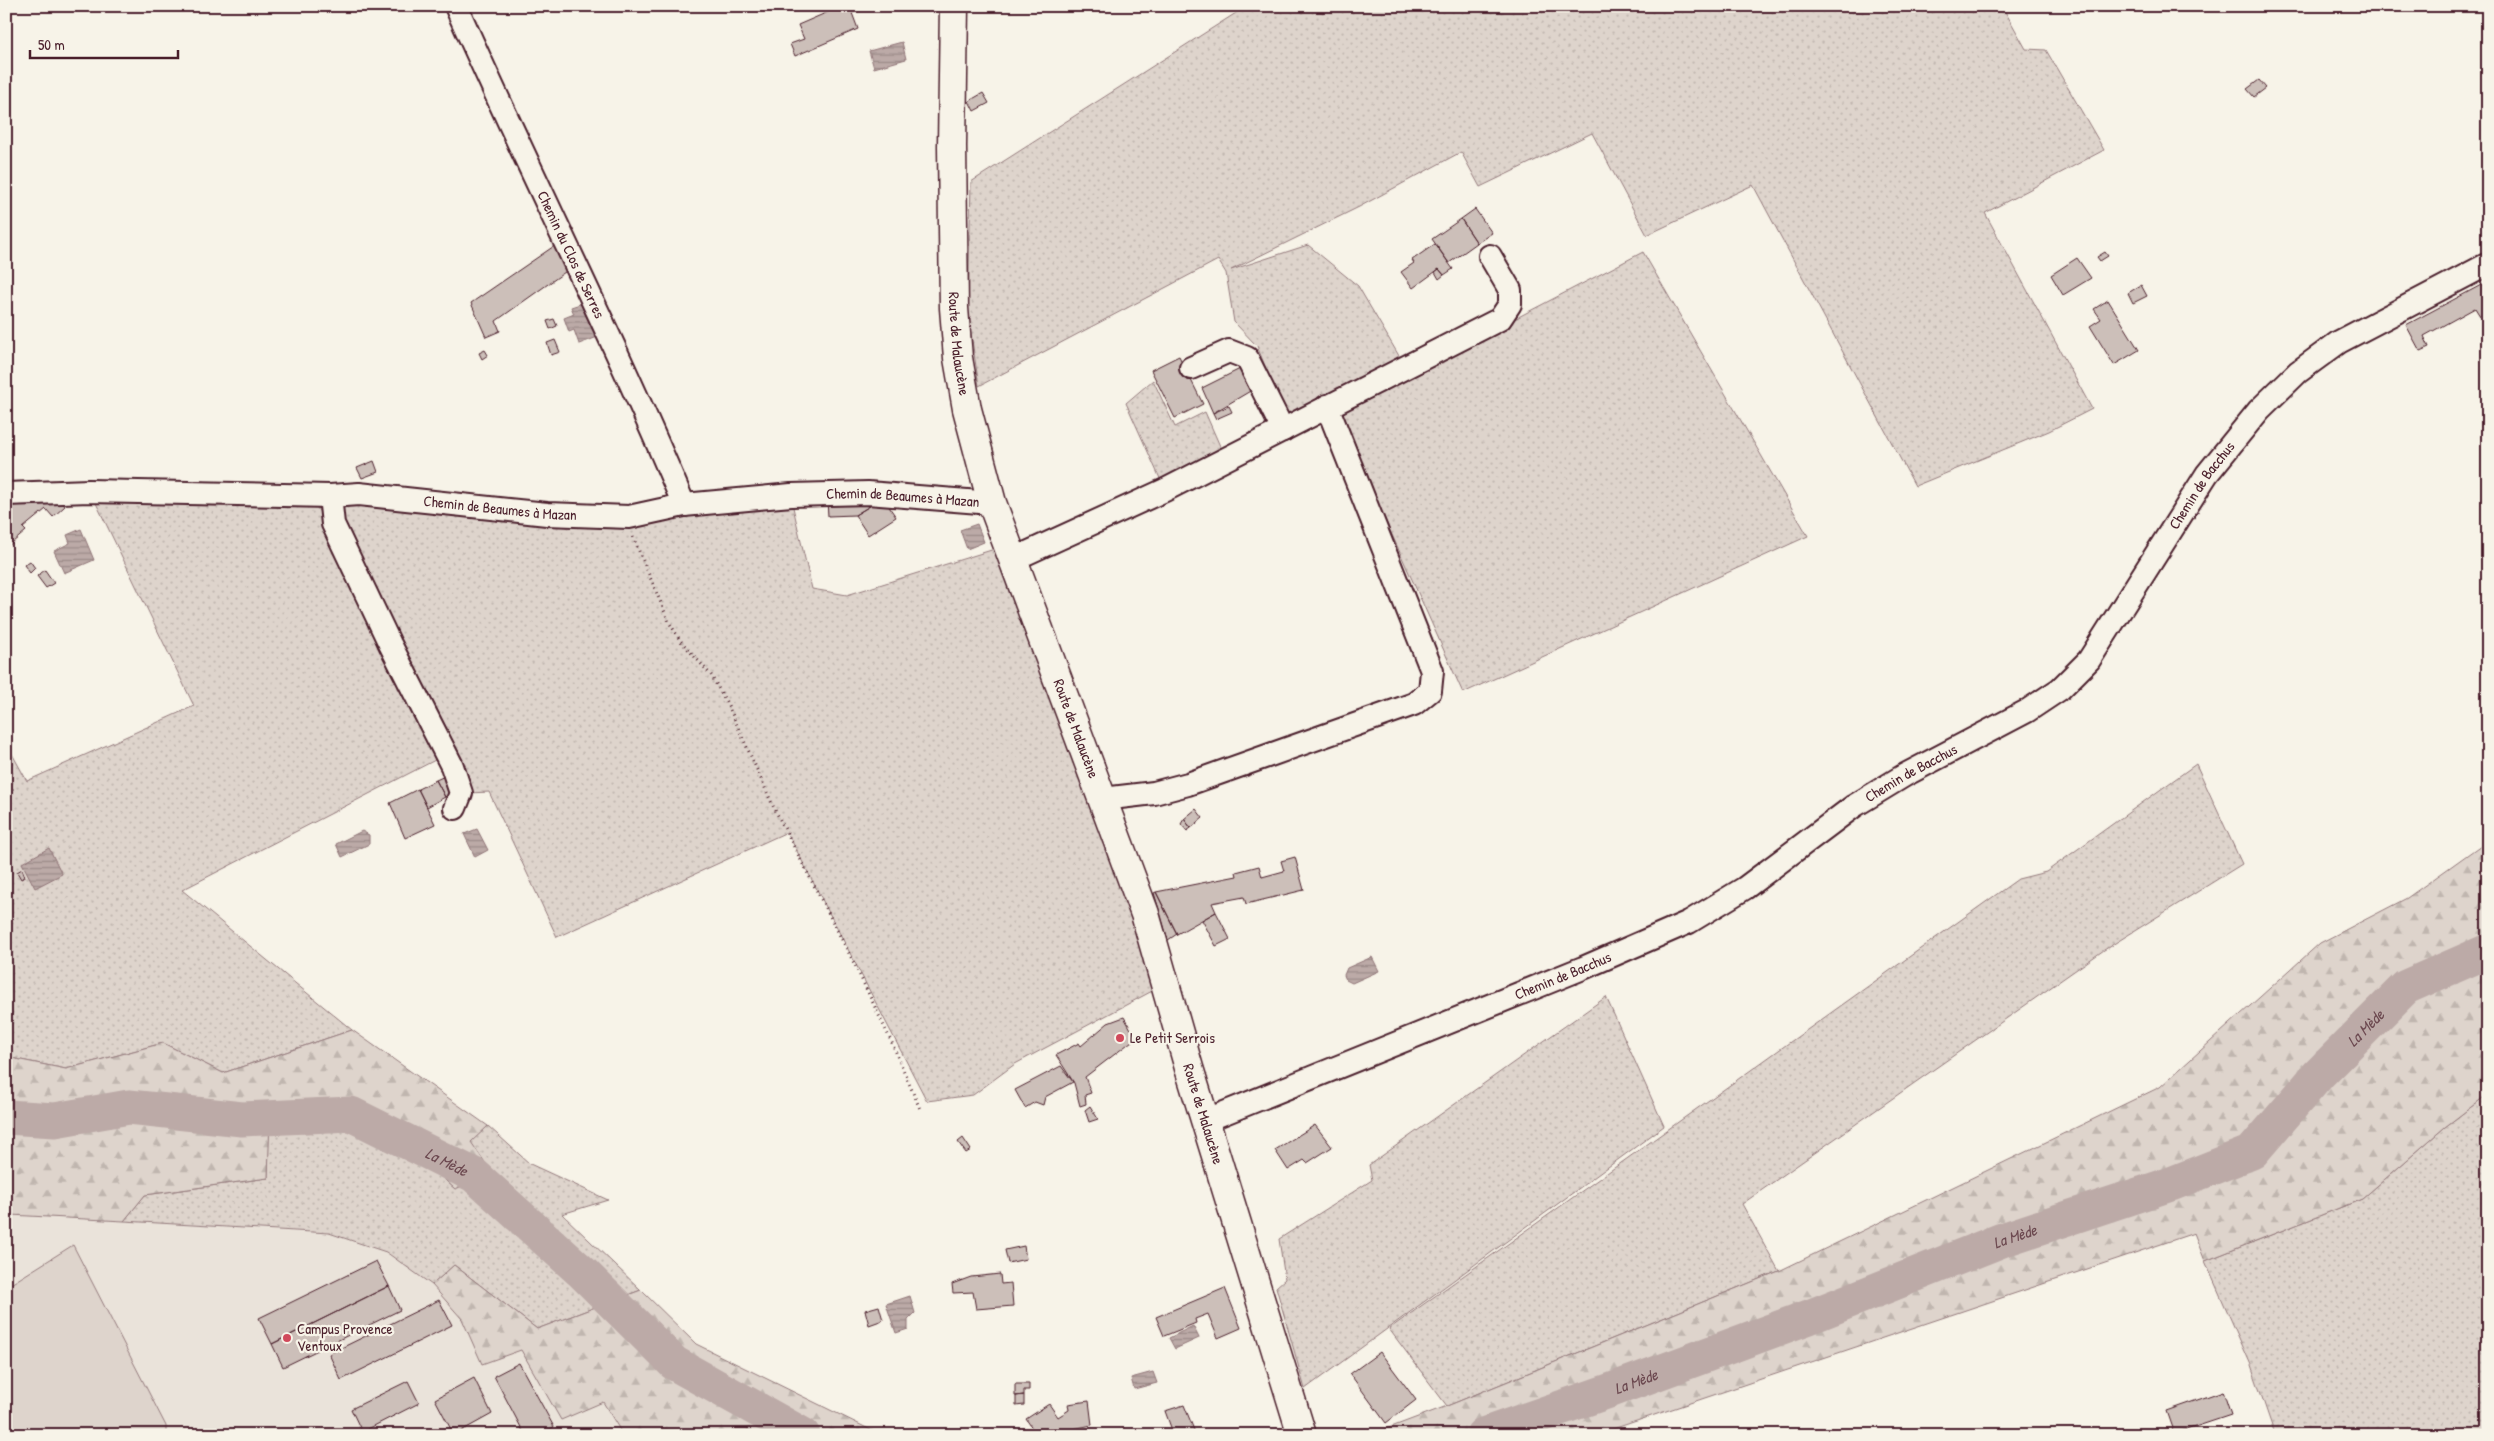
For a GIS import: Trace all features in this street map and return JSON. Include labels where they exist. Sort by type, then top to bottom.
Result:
[{"type":"main road","name":"Route de Malaucène","points":[[954,6],[952,146],[954,308],[958,358],[967,409],[992,502],[1012,560],[1145,914],[1302,1435]]},
{"type":"street","name":"Chemin du Clos de Serres","points":[[456,6],[647,416],[684,505]]},
{"type":"street","points":[[1012,560],[1165,490],[1500,319],[1510,304],[1510,290],[1490,256]]},
{"type":"street","name":"Chemin de Bacchus","points":[[1207,1120],[1583,968],[1689,922],[1744,888],[1854,806],[1905,775],[2027,712],[2060,689],[2089,660],[2207,474],[2272,397],[2298,372],[2339,342],[2488,264]]},
{"type":"street","points":[[1191,368],[1229,351],[1247,358],[1283,430]]},
{"type":"street","points":[[1103,799],[1154,793],[1188,784],[1414,704],[1430,691],[1432,671],[1327,406]]},
{"type":"street","name":"Chemin de Beaumes à Mazan","points":[[6,494],[89,491],[330,496],[359,494],[547,514],[629,517],[684,505],[791,495],[868,493],[992,502]]},
{"type":"street","points":[[330,496],[333,524],[390,644],[452,766],[461,793],[455,808]]},
{"type":"path","points":[[629,517],[633,540],[669,622],[680,640],[711,675],[729,707],[774,808],[854,963],[892,1043],[920,1109]]},
{"type":"shaded area","points":[[902,42],[906,59],[874,68],[869,51]]},
{"type":"shaded area","points":[[586,302],[603,335],[579,344],[574,330],[569,332],[564,318],[574,314],[571,307]]},
{"type":"shaded area","points":[[977,524],[984,542],[967,549],[960,530]]},
{"type":"shaded area","points":[[81,529],[94,560],[64,573],[54,551],[70,543],[67,535]]},
{"type":"shaded area","points":[[477,829],[488,850],[475,857],[464,834]]},
{"type":"shaded area","points":[[362,831],[369,835],[369,844],[342,857],[336,844]]},
{"type":"shaded area","points":[[49,848],[62,874],[35,888],[22,863]]},
{"type":"shaded area","points":[[1372,957],[1379,971],[1352,983],[1346,980],[1344,975],[1347,968]]},
{"type":"shaded area","name":"Campus Provence Ventoux","points":[[6,1214],[475,1242],[662,1435],[6,1435]]},
{"type":"shaded area","points":[[910,1296],[915,1313],[908,1320],[908,1329],[896,1333],[886,1304]]},
{"type":"shaded area","points":[[1193,1326],[1199,1338],[1175,1349],[1169,1338]]},
{"type":"shaded area","points":[[1153,1372],[1157,1383],[1134,1389],[1131,1378]]},
{"type":"green space","points":[[1247,6],[2002,6],[2026,49],[2046,50],[2104,150],[1985,213],[2092,409],[2049,431],[1915,486],[1753,185],[1647,235],[1592,133],[1480,187],[1461,152],[1359,207],[1231,270],[1308,245],[1358,286],[1402,361],[1287,421],[1257,346],[1234,322],[1226,273],[1218,260],[979,386],[968,314],[971,182]]},
{"type":"green space","points":[[1643,252],[1808,536],[1463,693],[1335,408],[1503,325]]},
{"type":"green space","points":[[1153,380],[1175,427],[1205,412],[1223,453],[1162,483],[1126,403]]},
{"type":"green space","points":[[313,502],[325,520],[441,757],[182,890],[352,1030],[223,1073],[163,1043],[66,1069],[6,1057],[6,795],[14,789],[6,785],[6,743],[27,781],[194,706],[96,503]]},
{"type":"green space","points":[[360,502],[685,512],[792,503],[812,589],[847,595],[998,548],[1127,887],[1156,989],[1015,1064],[973,1095],[927,1101],[787,832],[557,937],[489,792],[469,793],[337,516],[346,505]]},
{"type":"green space","points":[[2196,764],[2242,864],[2104,950],[1742,1204],[1779,1271],[1447,1406],[1389,1329],[2018,879],[2046,872]]},
{"type":"green space","points":[[2488,840],[2488,1094],[2445,1127],[2362,1199],[2205,1261],[2194,1233],[1595,1435],[1370,1435],[1447,1406],[1779,1271],[2160,1087],[2320,943],[2407,898]]},
{"type":"green space","points":[[1606,997],[1664,1126],[1305,1389],[1276,1287],[1285,1279],[1279,1239],[1372,1180],[1369,1165]]},
{"type":"green space","points":[[352,1030],[488,1126],[471,1142],[493,1174],[455,1189],[398,1137],[351,1114],[270,1117],[268,1178],[145,1195],[124,1221],[10,1215],[6,1224],[6,1057],[66,1069],[163,1043],[223,1073]]},
{"type":"green space","points":[[2488,1094],[2488,1435],[2275,1435],[2251,1365],[2205,1261],[2362,1199],[2445,1127]]},
{"type":"green space","points":[[351,1114],[398,1137],[455,1189],[471,1141],[488,1126],[530,1164],[608,1200],[562,1214],[641,1290],[537,1329],[454,1265],[432,1285],[386,1252],[329,1233],[124,1221],[145,1195],[268,1178],[269,1117]]},
{"type":"green space","points":[[73,1245],[166,1426],[166,1435],[6,1435],[6,1287]]},
{"type":"green space","points":[[454,1265],[537,1329],[641,1290],[696,1344],[881,1435],[623,1435],[603,1402],[561,1420],[521,1350],[482,1364],[462,1319],[432,1285]]},
{"type":"building","points":[[842,6],[870,6],[852,13],[858,29],[795,56],[790,44],[804,39],[798,25]]},
{"type":"building","points":[[2259,80],[2266,88],[2254,97],[2247,89]]},
{"type":"building","points":[[983,93],[989,103],[974,111],[969,101]]},
{"type":"building","points":[[1475,209],[1492,233],[1477,243],[1461,219]]},
{"type":"building","points":[[1461,219],[1477,243],[1449,263],[1432,239]]},
{"type":"building","points":[[560,242],[572,267],[496,321],[500,331],[486,337],[471,303]]},
{"type":"building","points":[[1435,244],[1453,269],[1444,275],[1439,269],[1413,288],[1401,272],[1414,263],[1412,260]]},
{"type":"building","points":[[2105,252],[2108,256],[2100,261],[2097,257]]},
{"type":"building","points":[[2077,258],[2091,278],[2063,295],[2051,275]]},
{"type":"building","points":[[1439,269],[1444,275],[1439,279],[1435,272]]},
{"type":"building","points":[[2483,284],[2488,293],[2488,312],[2480,316],[2475,308],[2424,336],[2429,347],[2420,351],[2406,325]]},
{"type":"building","points":[[2141,285],[2147,296],[2133,303],[2128,293]]},
{"type":"building","points":[[2108,300],[2139,350],[2114,365],[2090,326],[2101,319],[2094,309]]},
{"type":"building","points":[[554,319],[557,326],[550,329],[547,321]]},
{"type":"building","points":[[555,340],[560,352],[551,355],[547,343]]},
{"type":"building","points":[[485,350],[488,355],[482,359],[479,353]]},
{"type":"building","points":[[1179,356],[1203,404],[1175,418],[1151,370]]},
{"type":"building","points":[[1242,368],[1252,390],[1213,413],[1202,388]]},
{"type":"building","points":[[1229,406],[1232,412],[1216,419],[1213,413]]},
{"type":"building","points":[[374,461],[378,472],[362,478],[357,468]]},
{"type":"building","points":[[883,498],[896,517],[868,535],[855,515]]},
{"type":"building","points":[[883,498],[855,515],[828,516],[827,501]]},
{"type":"building","points":[[38,502],[41,504],[63,503],[65,506],[53,517],[46,509],[23,528],[26,531],[6,548],[6,507],[12,503]]},
{"type":"building","points":[[30,561],[35,568],[30,573],[24,565]]},
{"type":"building","points":[[45,570],[54,583],[46,588],[37,576]]},
{"type":"building","points":[[447,775],[456,791],[445,797],[436,780]]},
{"type":"building","points":[[436,780],[445,797],[427,807],[418,789]]},
{"type":"building","points":[[418,789],[435,824],[405,838],[390,803]]},
{"type":"building","points":[[1196,809],[1203,818],[1191,828],[1184,819]]},
{"type":"building","points":[[1184,819],[1191,828],[1187,831],[1181,824]]},
{"type":"building","points":[[1295,857],[1304,890],[1246,904],[1244,897],[1212,903],[1216,912],[1177,934],[1156,892],[1237,876],[1236,872],[1259,866],[1262,877],[1284,871],[1281,861]]},
{"type":"building","points":[[22,869],[25,877],[21,879],[17,872]]},
{"type":"building","points":[[1156,892],[1177,934],[1168,940],[1154,893]]},
{"type":"building","points":[[1216,912],[1230,939],[1216,946],[1202,920]]},
{"type":"building","points":[[1124,1017],[1136,1038],[1085,1077],[1091,1093],[1085,1095],[1086,1104],[1080,1106],[1074,1083],[1056,1055],[1079,1043],[1081,1046],[1108,1023]]},
{"type":"building","points":[[1061,1066],[1073,1082],[1045,1097],[1043,1105],[1035,1102],[1025,1108],[1015,1090]]},
{"type":"building","points":[[1090,1106],[1098,1119],[1089,1122],[1085,1110]]},
{"type":"building","points":[[1315,1125],[1332,1147],[1307,1163],[1304,1160],[1288,1170],[1275,1150]]},
{"type":"building","points":[[963,1138],[971,1150],[966,1153],[958,1142]]},
{"type":"building","points":[[1024,1246],[1026,1259],[1008,1263],[1005,1250]]},
{"type":"building","points":[[376,1261],[389,1286],[272,1344],[259,1318]]},
{"type":"building","points":[[1000,1274],[1001,1284],[1011,1283],[1013,1306],[976,1309],[973,1292],[953,1293],[952,1284],[971,1277]]},
{"type":"building","points":[[389,1286],[400,1310],[283,1367],[272,1344]]},
{"type":"building","points":[[1225,1288],[1241,1328],[1218,1338],[1208,1314],[1195,1319],[1196,1323],[1164,1336],[1156,1317]]},
{"type":"building","points":[[439,1300],[452,1325],[341,1380],[329,1354]]},
{"type":"building","points":[[879,1306],[883,1320],[869,1325],[865,1310]]},
{"type":"building","points":[[1380,1352],[1416,1400],[1386,1423],[1350,1374]]},
{"type":"building","points":[[519,1363],[554,1427],[537,1435],[525,1435],[494,1376]]},
{"type":"building","points":[[474,1378],[492,1414],[454,1435],[435,1399]]},
{"type":"building","points":[[408,1381],[419,1403],[362,1432],[351,1409]]},
{"type":"building","points":[[1015,1384],[1029,1384],[1029,1390],[1024,1390],[1024,1395],[1015,1396]]},
{"type":"building","points":[[2223,1391],[2231,1415],[2174,1434],[2166,1411]]},
{"type":"building","points":[[1024,1395],[1024,1405],[1016,1406],[1016,1396]]},
{"type":"building","points":[[1089,1401],[1092,1425],[1068,1430],[1062,1435],[1037,1435],[1026,1419],[1049,1404],[1058,1417],[1069,1410],[1068,1404]]},
{"type":"building","points":[[1184,1405],[1196,1435],[1167,1435],[1173,1433],[1165,1411]]},
{"type":"waterway","name":"La Mède","points":[[1483,1435],[1609,1391],[1809,1317],[2002,1240],[2171,1184],[2252,1152],[2319,1074],[2406,987],[2488,951]]},
{"type":"waterway","name":"La Mède","points":[[6,1117],[55,1120],[129,1107],[242,1119],[351,1114],[474,1175],[583,1273],[674,1363],[803,1435]]},
{"type":"place","name":"Le Petit Serrois","points":[[1120,1038]]},
{"type":"place","name":"Campus Provence Ventoux","points":[[287,1338]]}]
